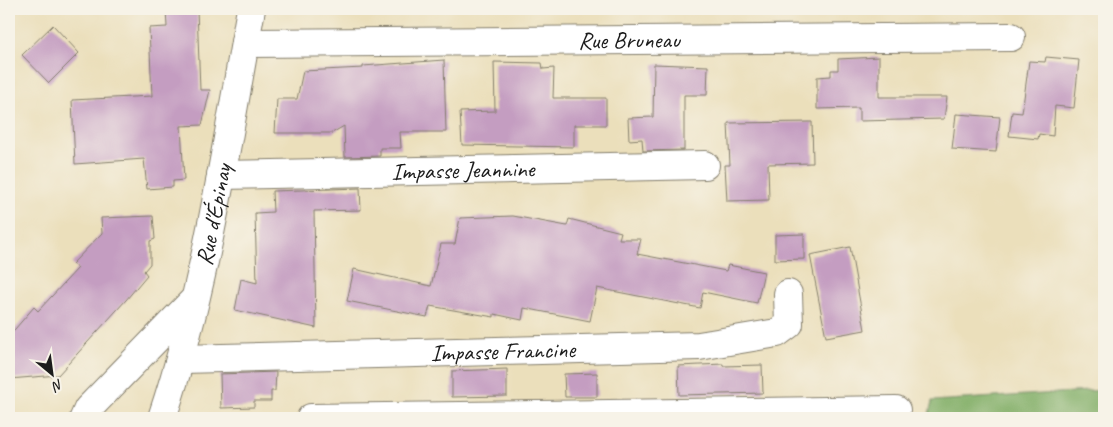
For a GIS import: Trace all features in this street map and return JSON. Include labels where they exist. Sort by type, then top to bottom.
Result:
[{"type":"street","name":"Rue d'Épinay","points":[[162,418],[182,359],[221,175],[252,9]]},
{"type":"street","name":"Rue Bruneau","points":[[245,43],[1011,37]]},
{"type":"street","name":"Impasse Jeannine","points":[[221,175],[705,165]]},
{"type":"street","name":"Impasse Francine","points":[[182,359],[699,346],[777,334],[789,324],[788,294]]},
{"type":"street","points":[[84,418],[88,409],[194,300]]},
{"type":"street","points":[[311,418],[896,410]]},
{"type":"green space","points":[[1104,390],[1104,418],[928,418],[932,401]]},
{"type":"building","points":[[166,9],[197,9],[200,90],[210,90],[202,125],[181,126],[184,180],[173,181],[173,187],[147,189],[144,159],[75,164],[72,100],[152,96],[149,28],[167,27]]},
{"type":"building","points":[[53,25],[79,53],[49,83],[22,55]]},
{"type":"building","points":[[879,57],[879,97],[947,97],[944,119],[859,121],[859,108],[817,109],[817,77],[831,76],[831,70],[838,70],[838,59]]},
{"type":"building","points":[[1046,57],[1079,60],[1074,108],[1055,106],[1053,136],[1039,134],[1038,139],[1009,136],[1012,112],[1022,113],[1029,61],[1045,62]]},
{"type":"building","points":[[444,60],[446,132],[400,132],[401,148],[380,148],[380,156],[345,157],[344,126],[332,133],[275,133],[277,99],[297,99],[303,71],[363,68],[363,66]]},
{"type":"building","points":[[494,62],[542,63],[543,69],[554,68],[553,98],[606,98],[606,125],[574,125],[574,147],[462,145],[460,112],[495,111]]},
{"type":"building","points":[[654,64],[708,66],[707,95],[684,95],[684,150],[643,151],[642,139],[629,140],[628,118],[653,117]]},
{"type":"building","points":[[956,114],[1000,117],[996,152],[952,149]]},
{"type":"building","points":[[812,122],[813,163],[768,164],[769,200],[727,201],[725,165],[730,165],[728,123]]},
{"type":"building","points":[[360,188],[361,210],[314,211],[316,328],[235,310],[241,279],[257,283],[255,213],[273,212],[272,191]]},
{"type":"building","points":[[153,216],[155,239],[150,241],[150,264],[144,271],[147,275],[126,300],[58,375],[9,379],[9,336],[34,307],[38,311],[78,268],[72,264],[102,233],[101,218]]},
{"type":"building","points":[[513,216],[567,226],[569,219],[621,232],[619,239],[641,239],[637,254],[726,271],[728,265],[764,272],[757,303],[703,292],[700,308],[597,288],[590,321],[524,308],[522,320],[494,314],[494,317],[430,306],[427,317],[347,301],[354,269],[431,286],[441,244],[455,244],[460,218]]},
{"type":"building","points":[[804,234],[804,259],[775,260],[775,235]]},
{"type":"building","points":[[850,247],[865,330],[826,337],[810,255]]},
{"type":"building","points":[[723,364],[723,366],[762,365],[763,393],[679,395],[678,366]]},
{"type":"building","points":[[507,369],[507,396],[452,397],[452,371]]},
{"type":"building","points":[[276,372],[275,391],[271,391],[271,401],[254,401],[254,407],[221,408],[220,374]]},
{"type":"building","points":[[597,373],[597,397],[565,397],[564,374]]}]
